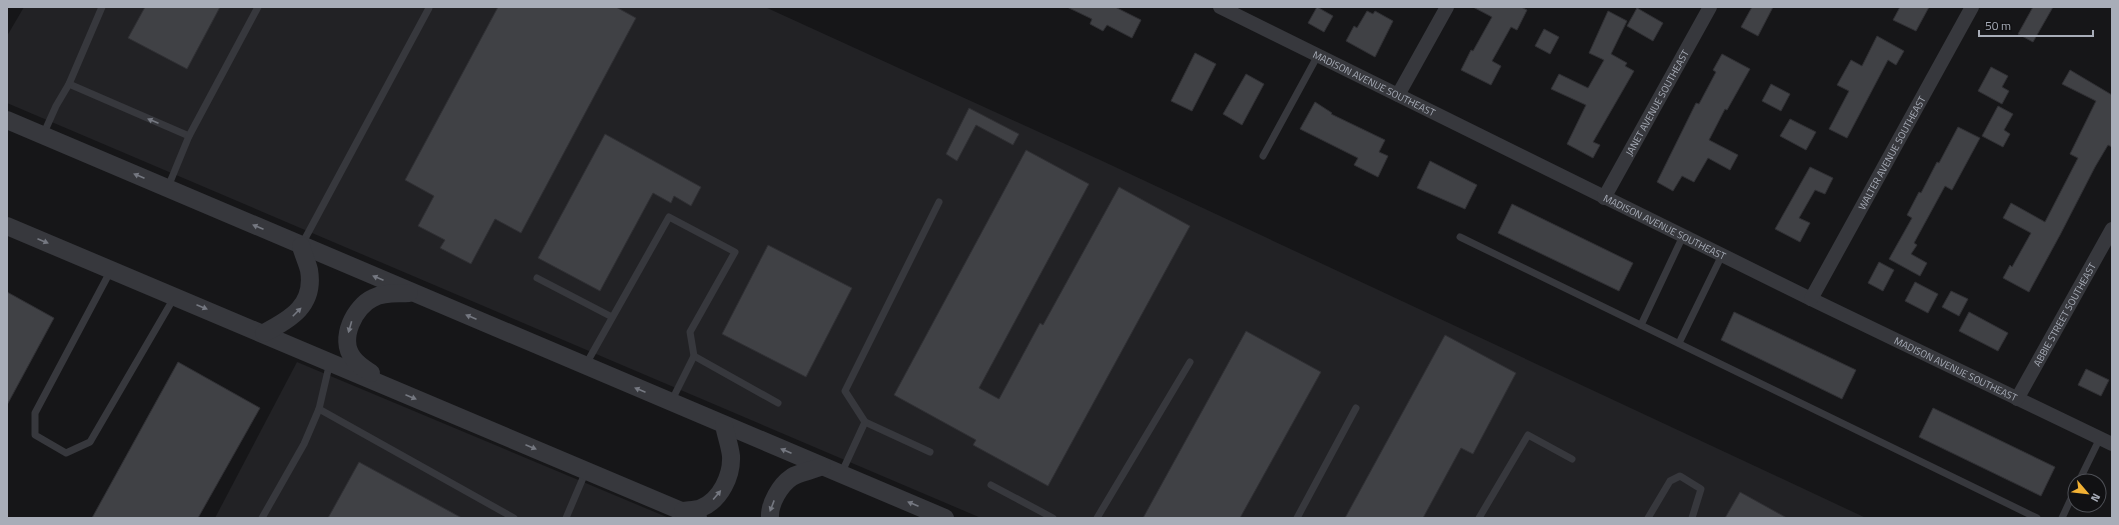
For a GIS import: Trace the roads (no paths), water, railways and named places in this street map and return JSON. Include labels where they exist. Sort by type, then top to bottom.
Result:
[{"type":"street","name":"MADISON AVENUE SOUTHEAST","points":[[1220,7],[1604,198],[2106,441]]},
{"type":"street","points":[[1398,95],[1447,7]]},
{"type":"street","name":"JANET AVENUE SOUTHEAST","points":[[1604,198],[1710,7]]},
{"type":"street","name":"WALTER AVENUE SOUTHEAST","points":[[1811,299],[1972,7]]},
{"type":"street","points":[[7,120],[945,518]]},
{"type":"street","points":[[7,226],[264,333],[390,388],[586,470],[687,516],[702,508],[712,500],[727,479],[731,467],[731,454],[724,425]]},
{"type":"street","name":"ABBIE STREET SOUTHEAST","points":[[2018,399],[2112,229]]},
{"type":"street","points":[[264,333],[288,321],[302,307],[308,293],[310,279],[301,246]]},
{"type":"street","points":[[390,388],[352,357],[348,346],[348,332],[353,318],[364,302],[384,294],[414,293]]},
{"type":"street","points":[[770,518],[770,510],[776,496],[791,478],[822,466]]},
{"type":"lane","points":[[43,135],[56,106],[69,84],[102,7]]},
{"type":"lane","points":[[167,188],[189,136],[258,7]]},
{"type":"lane","points":[[301,246],[429,8]]},
{"type":"lane","points":[[1263,156],[1318,55]]},
{"type":"lane","points":[[69,84],[189,136]]},
{"type":"lane","points":[[930,452],[865,422],[845,391],[940,202]]},
{"type":"lane","points":[[585,366],[669,217],[735,252],[690,332],[694,356],[671,402]]},
{"type":"lane","points":[[1641,325],[1683,236]]},
{"type":"lane","points":[[1460,237],[2037,518]]},
{"type":"lane","points":[[1679,343],[1722,255]]},
{"type":"lane","points":[[112,270],[35,413],[35,435],[66,453],[90,442],[175,296]]},
{"type":"lane","points":[[538,278],[612,317]]},
{"type":"lane","points":[[694,356],[778,403]]},
{"type":"lane","points":[[262,518],[304,444],[319,409],[330,362]]},
{"type":"lane","points":[[1097,518],[1190,362]]},
{"type":"lane","points":[[1297,518],[1356,408]]},
{"type":"lane","points":[[319,409],[514,518]]},
{"type":"lane","points":[[841,475],[865,422]]},
{"type":"lane","points":[[1479,518],[1528,435],[1572,459]]},
{"type":"lane","points":[[2085,473],[2106,441]]},
{"type":"lane","points":[[566,518],[586,470]]},
{"type":"lane","points":[[1648,518],[1670,481],[1680,476],[1701,489],[1692,518]]},
{"type":"lane","points":[[991,485],[1053,518]]},
{"type":"lane","points":[[2062,518],[2067,507]]}]
